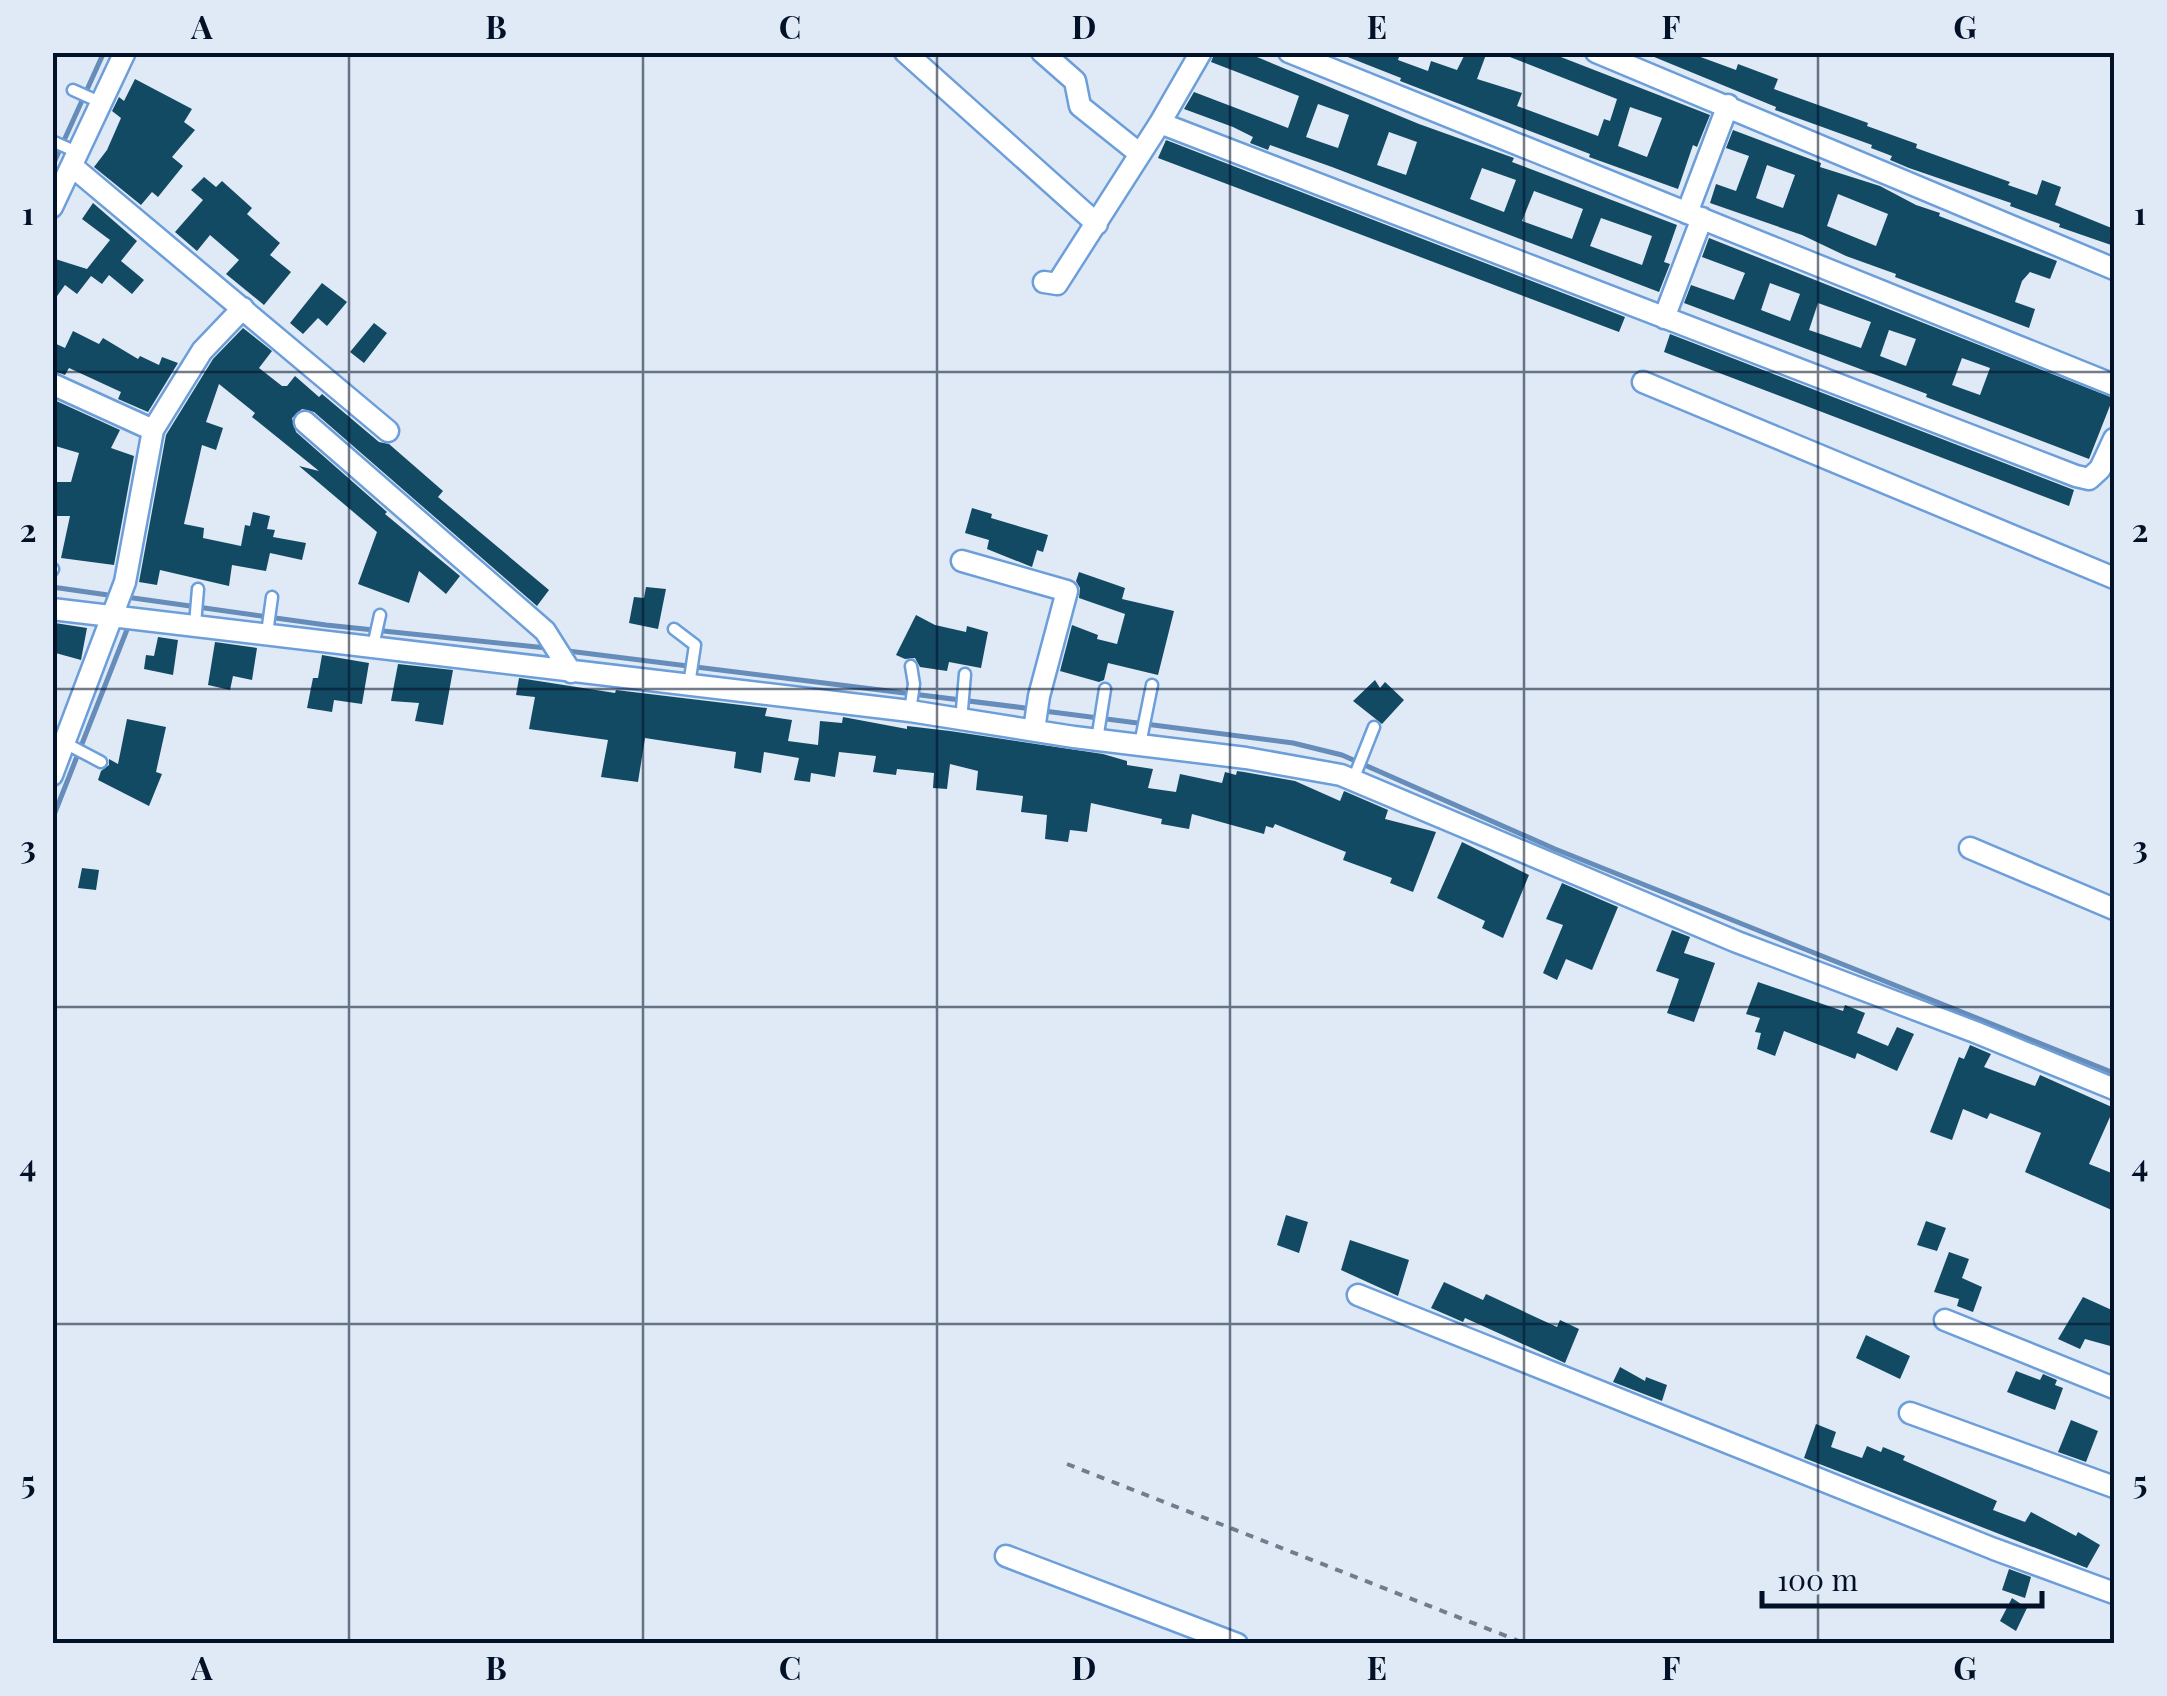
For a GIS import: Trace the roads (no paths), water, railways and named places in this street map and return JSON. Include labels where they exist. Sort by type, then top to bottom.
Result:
[{"type":"street","points":[[52,208],[97,101],[124,52]]},
{"type":"street","points":[[905,52],[1096,224]]},
{"type":"street","points":[[1042,52],[1075,81],[1080,106],[1140,154]]},
{"type":"street","points":[[1044,282],[1057,284],[1202,52]]},
{"type":"street","points":[[1290,52],[2114,386]]},
{"type":"street","points":[[1596,52],[2114,269]]},
{"type":"street","points":[[1664,318],[1728,105]]},
{"type":"street","points":[[1160,123],[2076,476],[2089,479],[2100,469],[2114,440]]},
{"type":"street","points":[[66,170],[243,308],[388,431]]},
{"type":"street","points":[[52,776],[118,613],[153,430],[202,351],[243,308]]},
{"type":"street","points":[[1643,382],[2114,578]]},
{"type":"street","points":[[52,384],[153,430]]},
{"type":"street","points":[[305,422],[545,631],[570,671]]},
{"type":"street","points":[[962,561],[1066,589],[1036,716]]},
{"type":"street","points":[[52,609],[146,618],[195,618],[374,640],[570,671],[911,706],[962,715],[1036,716],[1098,734],[1355,776],[1738,942],[2114,1089]]},
{"type":"street","points":[[1970,848],[2114,908]]},
{"type":"street","points":[[1358,1295],[1994,1549],[2114,1593]]},
{"type":"street","points":[[1945,1320],[2114,1388]]},
{"type":"street","points":[[1910,1413],[2114,1487]]},
{"type":"street","points":[[1006,1556],[1237,1644]]},
{"type":"lane","points":[[77,92],[97,101]]},
{"type":"lane","points":[[54,142],[66,170]]},
{"type":"lane","points":[[195,618],[198,593]]},
{"type":"lane","points":[[268,628],[272,601]]},
{"type":"lane","points":[[374,640],[380,618]]},
{"type":"lane","points":[[674,628],[695,645],[690,682]]},
{"type":"lane","points":[[911,666],[911,706]]},
{"type":"lane","points":[[962,715],[965,674]]},
{"type":"lane","points":[[1142,740],[1152,685]]},
{"type":"lane","points":[[1098,734],[1105,689]]},
{"type":"lane","points":[[1355,776],[1374,728]]},
{"type":"lane","points":[[67,744],[100,762]]},
{"type":"waterway","points":[[52,167],[104,52]]},
{"type":"waterway","points":[[52,587],[115,596]]},
{"type":"waterway","points":[[126,597],[326,625],[547,648]]},
{"type":"waterway","points":[[52,820],[130,622]]},
{"type":"waterway","points":[[568,651],[1033,709]]},
{"type":"waterway","points":[[1044,711],[1293,743],[1342,755],[1555,849],[2114,1073]]}]
